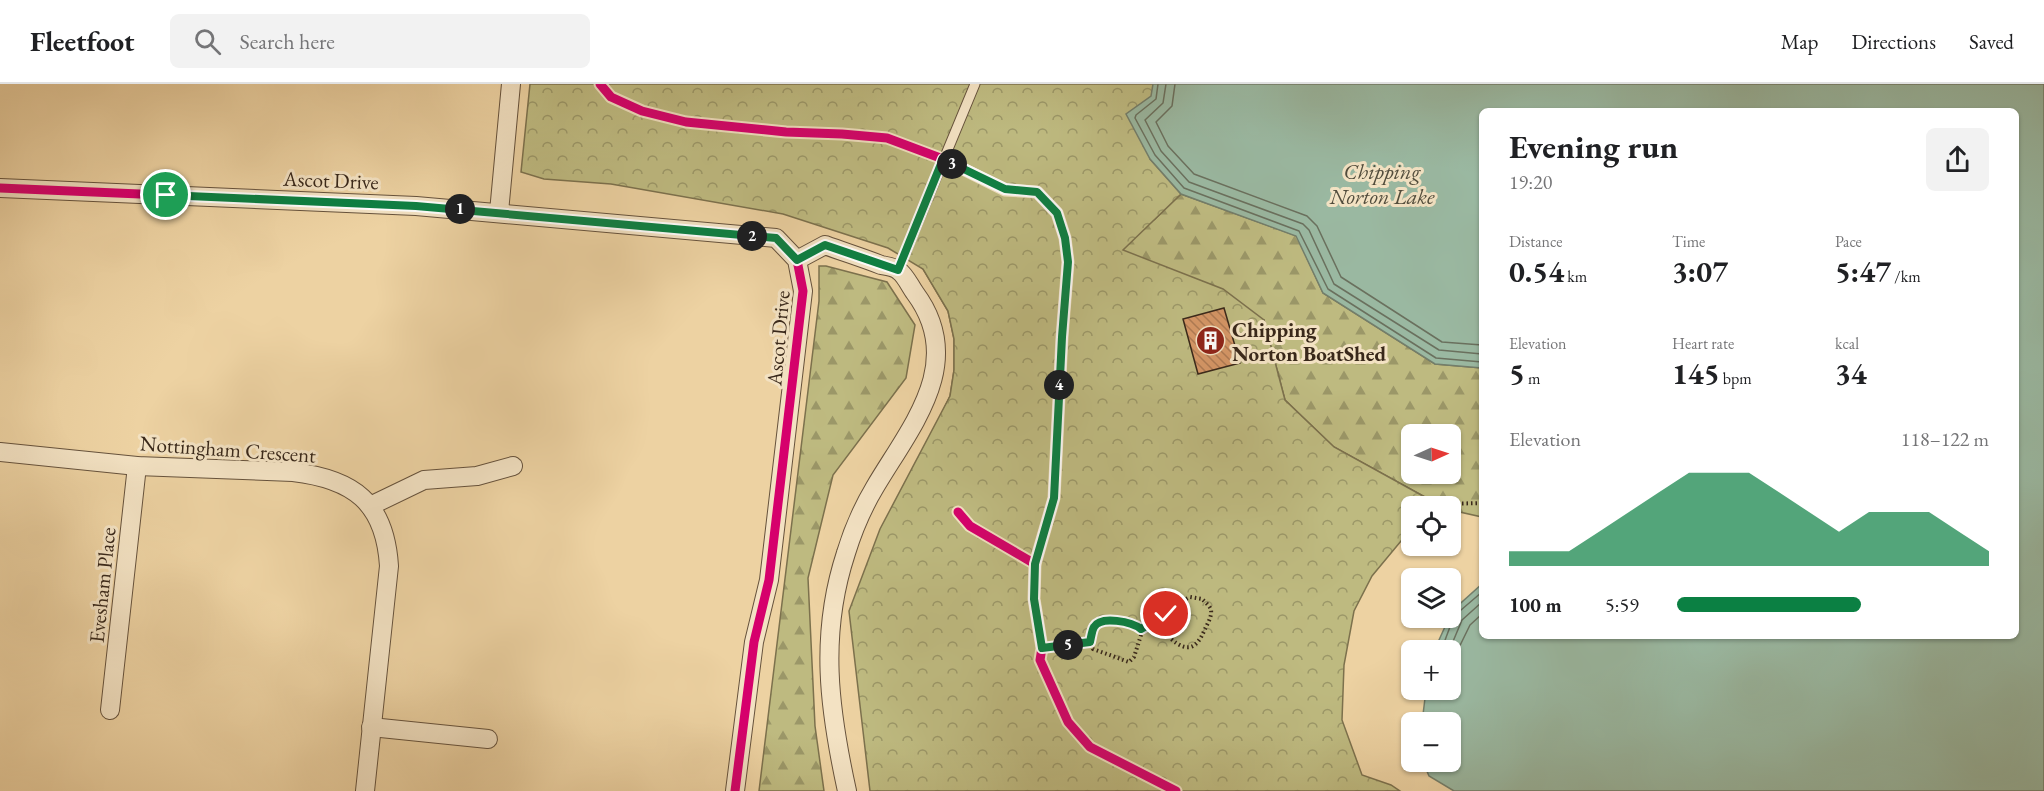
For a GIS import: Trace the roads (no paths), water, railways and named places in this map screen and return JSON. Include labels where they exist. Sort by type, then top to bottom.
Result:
[{"type":"street","points":[[499,212],[511,84]]},
{"type":"street","name":"Ascot Drive","points":[[0,188],[416,206],[776,238],[797,260],[803,291],[769,580],[754,642],[735,791]]},
{"type":"street","points":[[797,260],[825,245],[898,270],[924,305],[933,333],[934,374],[930,393],[912,429],[858,520],[845,555],[836,594],[829,634],[828,677],[832,718],[847,791]]},
{"type":"street","name":"Nottingham Crescent","points":[[0,452],[137,466],[293,472],[316,475],[339,482],[356,492],[370,506],[381,525],[387,544],[389,566],[365,791]]},
{"type":"street","name":"Evesham Place","points":[[110,710],[137,466]]},
{"type":"street","points":[[370,506],[424,480],[477,476],[513,466]]},
{"type":"street","points":[[371,727],[488,739]]},
{"type":"lane","points":[[898,270],[975,84]]},
{"type":"water","name":"Chipping Norton Lake","points":[[1153,84],[2044,84],[2044,791],[1454,791],[1429,776],[1427,772],[1461,772],[1461,712],[1423,712],[1425,700],[1461,700],[1461,640],[1439,640],[1444,628],[1461,628],[1461,603],[1479,587],[1479,639],[2019,639],[2019,108],[1479,108],[1479,368],[1435,364],[1323,293],[1296,236],[1181,194],[1150,159],[1126,114],[1151,96]]},
{"type":"place","name":"Chipping Norton BoatShed","points":[[1211,341]]}]
